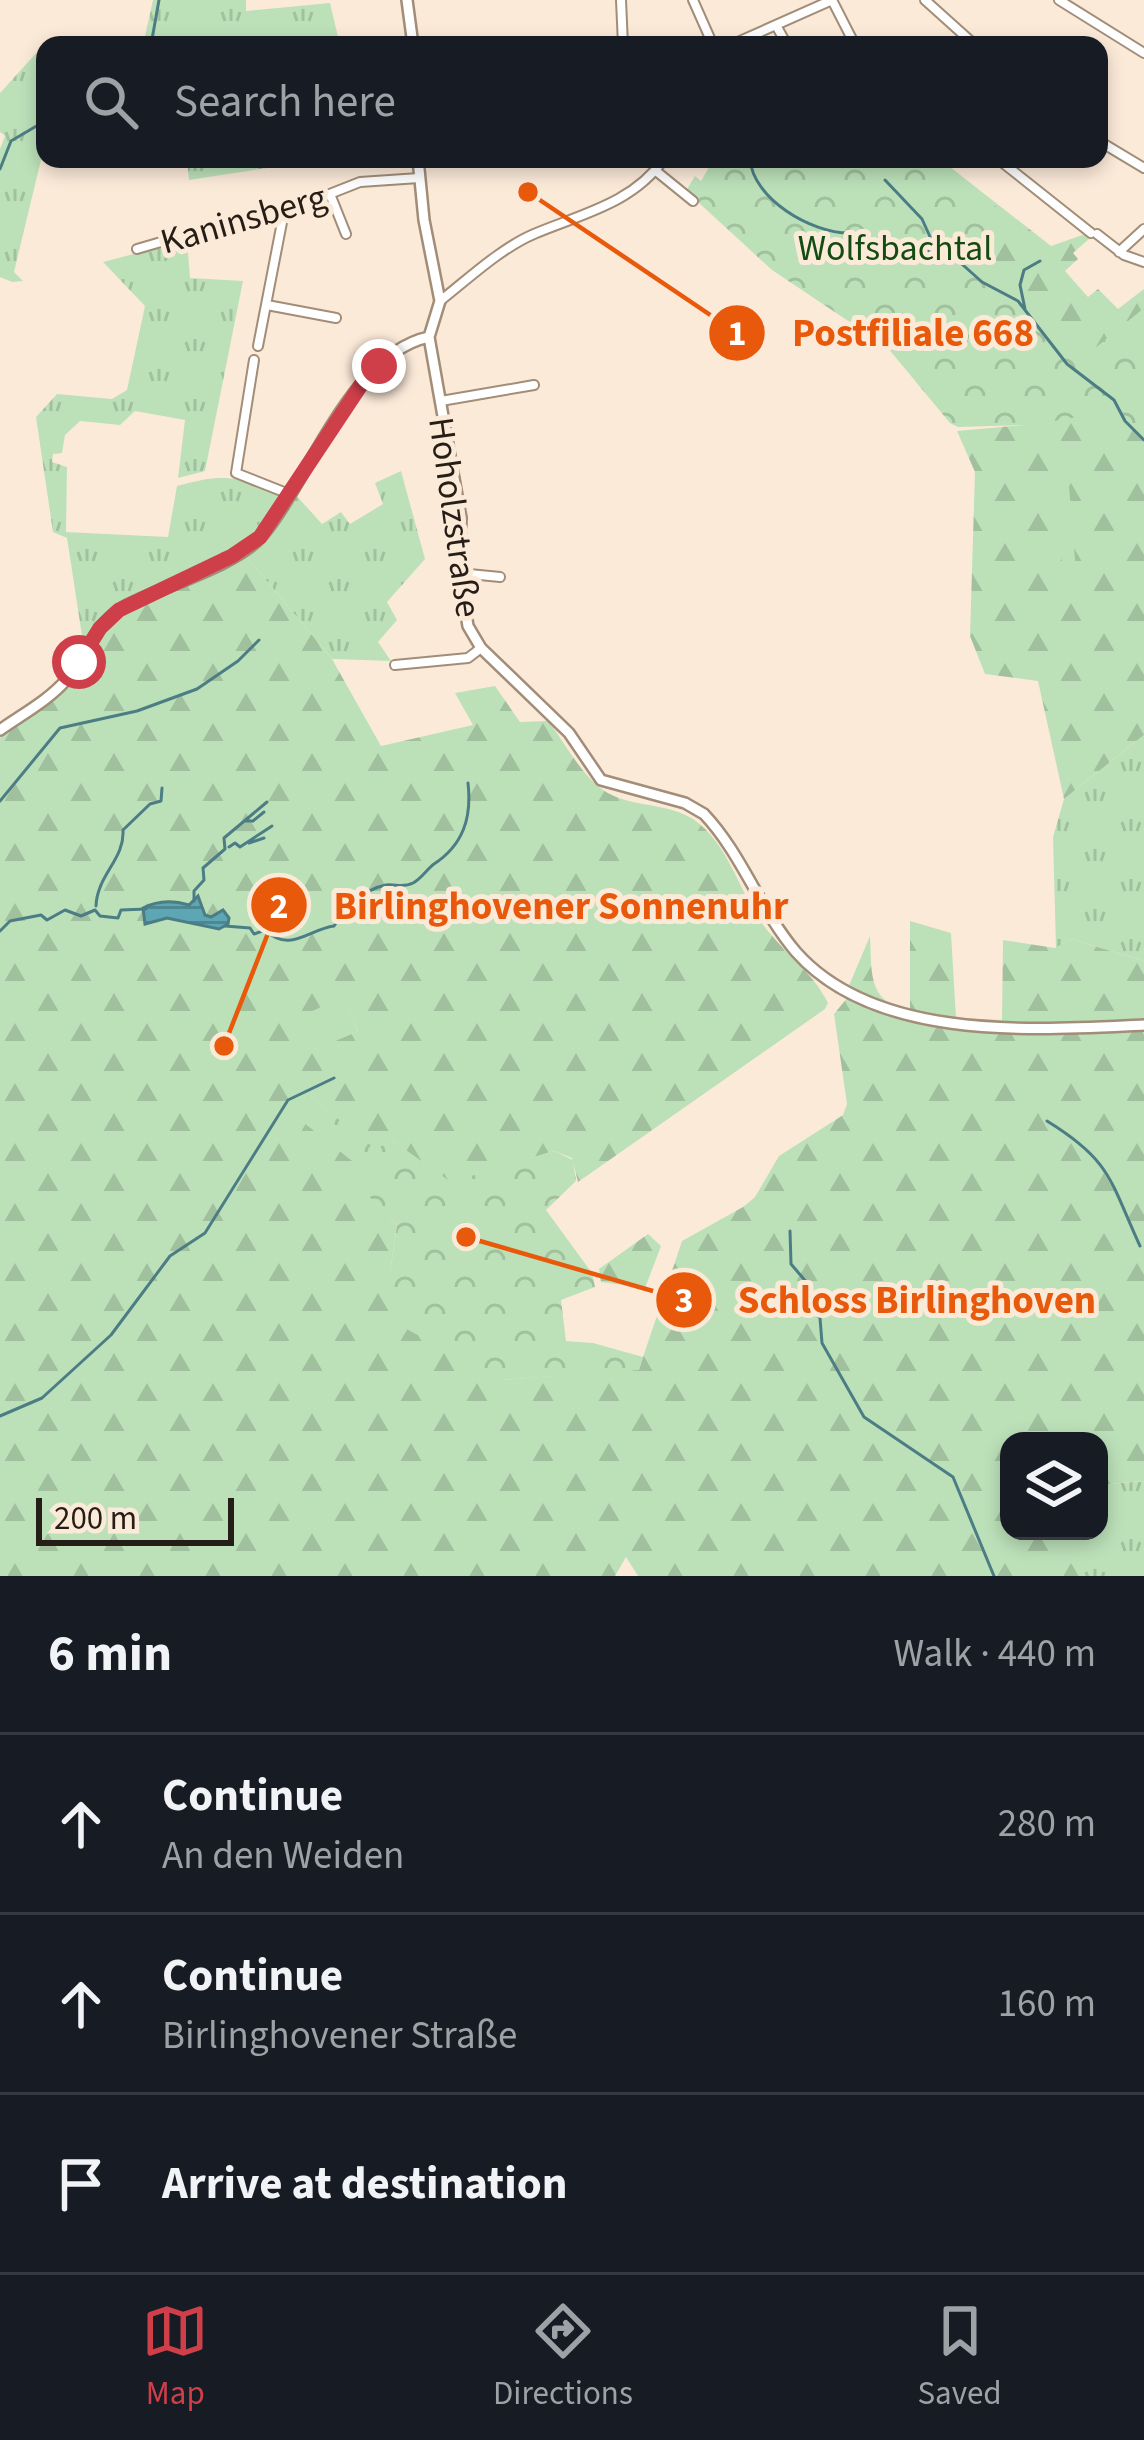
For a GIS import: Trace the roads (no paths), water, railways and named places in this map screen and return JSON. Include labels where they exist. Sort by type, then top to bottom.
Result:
[{"type":"street","points":[[407,0],[412,36]]},
{"type":"street","points":[[621,0],[623,36]]},
{"type":"street","points":[[693,0],[708,36]]},
{"type":"street","points":[[754,36],[832,0],[850,36]]},
{"type":"street","points":[[925,0],[965,36]]},
{"type":"street","points":[[1059,0],[1143,51]]},
{"type":"street","points":[[777,27],[782,36]]},
{"type":"street","points":[[1108,146],[1144,168]]},
{"type":"street","name":"Hoholzstraße","points":[[418,168],[440,301],[429,337],[461,518],[459,572],[468,626],[481,647],[556,719],[606,783],[685,803],[704,814],[783,935],[810,966],[844,991],[900,1014],[943,1021],[1017,1027],[1144,1025]]},
{"type":"street","points":[[440,301],[532,235],[606,207],[658,168]]},
{"type":"street","points":[[1010,168],[1094,234],[1144,262]]},
{"type":"street","points":[[656,171],[693,202]]},
{"type":"street","name":"Kaninsberg","points":[[137,249],[284,212],[360,182],[419,178]]},
{"type":"street","points":[[330,194],[346,235]]},
{"type":"street","points":[[258,346],[284,212]]},
{"type":"street","points":[[1119,251],[1144,229]]},
{"type":"street","points":[[266,304],[336,318]]},
{"type":"street","points":[[0,730],[64,683],[109,618],[249,547],[289,496],[361,385],[390,358],[429,337]]},
{"type":"street","points":[[254,360],[236,473],[289,496]]},
{"type":"street","points":[[441,401],[534,385]]},
{"type":"street","points":[[459,572],[500,577]]},
{"type":"street","points":[[395,665],[468,658],[481,647]]},
{"type":"water","points":[[198,896],[205,915],[223,910],[228,924],[219,929],[167,918],[145,924],[143,908],[166,902],[189,905]]},
{"type":"waterway","points":[[153,36],[159,0]]},
{"type":"waterway","points":[[0,169],[11,141],[36,126]]},
{"type":"waterway","points":[[752,168],[773,200],[802,220],[849,233],[859,244],[879,239],[954,257],[982,282],[1018,301],[1067,364],[1114,400],[1125,421],[1144,440]]},
{"type":"waterway","points":[[885,180],[922,219],[936,250]]},
{"type":"waterway","points":[[1025,309],[1020,285],[1024,270],[1040,261]]},
{"type":"waterway","points":[[0,801],[60,728],[137,711],[197,689],[259,640]]},
{"type":"waterway","points":[[225,926],[250,928],[254,934],[265,930],[283,940],[300,938],[334,926],[370,891],[413,883],[459,839],[467,819],[468,783]]},
{"type":"waterway","points":[[96,906],[101,885],[120,850],[123,830],[150,804],[161,801],[162,788]]},
{"type":"waterway","points":[[194,901],[194,891],[204,880],[203,868],[225,849],[224,838],[267,802]]},
{"type":"waterway","points":[[245,821],[264,812]]},
{"type":"waterway","points":[[229,847],[235,843],[240,847],[272,826]]},
{"type":"waterway","points":[[249,843],[264,838]]},
{"type":"waterway","points":[[0,931],[10,921],[41,915],[47,920],[65,910],[81,916],[95,910],[100,916],[118,918],[121,910],[146,909]]},
{"type":"waterway","points":[[0,1416],[42,1398],[111,1335],[170,1256],[205,1233],[288,1100],[334,1078]]},
{"type":"waterway","points":[[1047,1121],[1085,1148],[1107,1174],[1140,1246]]},
{"type":"waterway","points":[[790,1231],[791,1264],[808,1284],[808,1307],[820,1318],[822,1343],[864,1417],[953,1477],[994,1576]]},
{"type":"place","name":"Postfiliale 668","points":[[528,192]]},
{"type":"place","name":"Birlinghovener Sonnenuhr","points":[[224,1046]]},
{"type":"place","name":"Schloss Birlinghoven","points":[[466,1237]]},
{"type":"park label","name":"Wolfsbachtal","points":[[895,247]]}]
